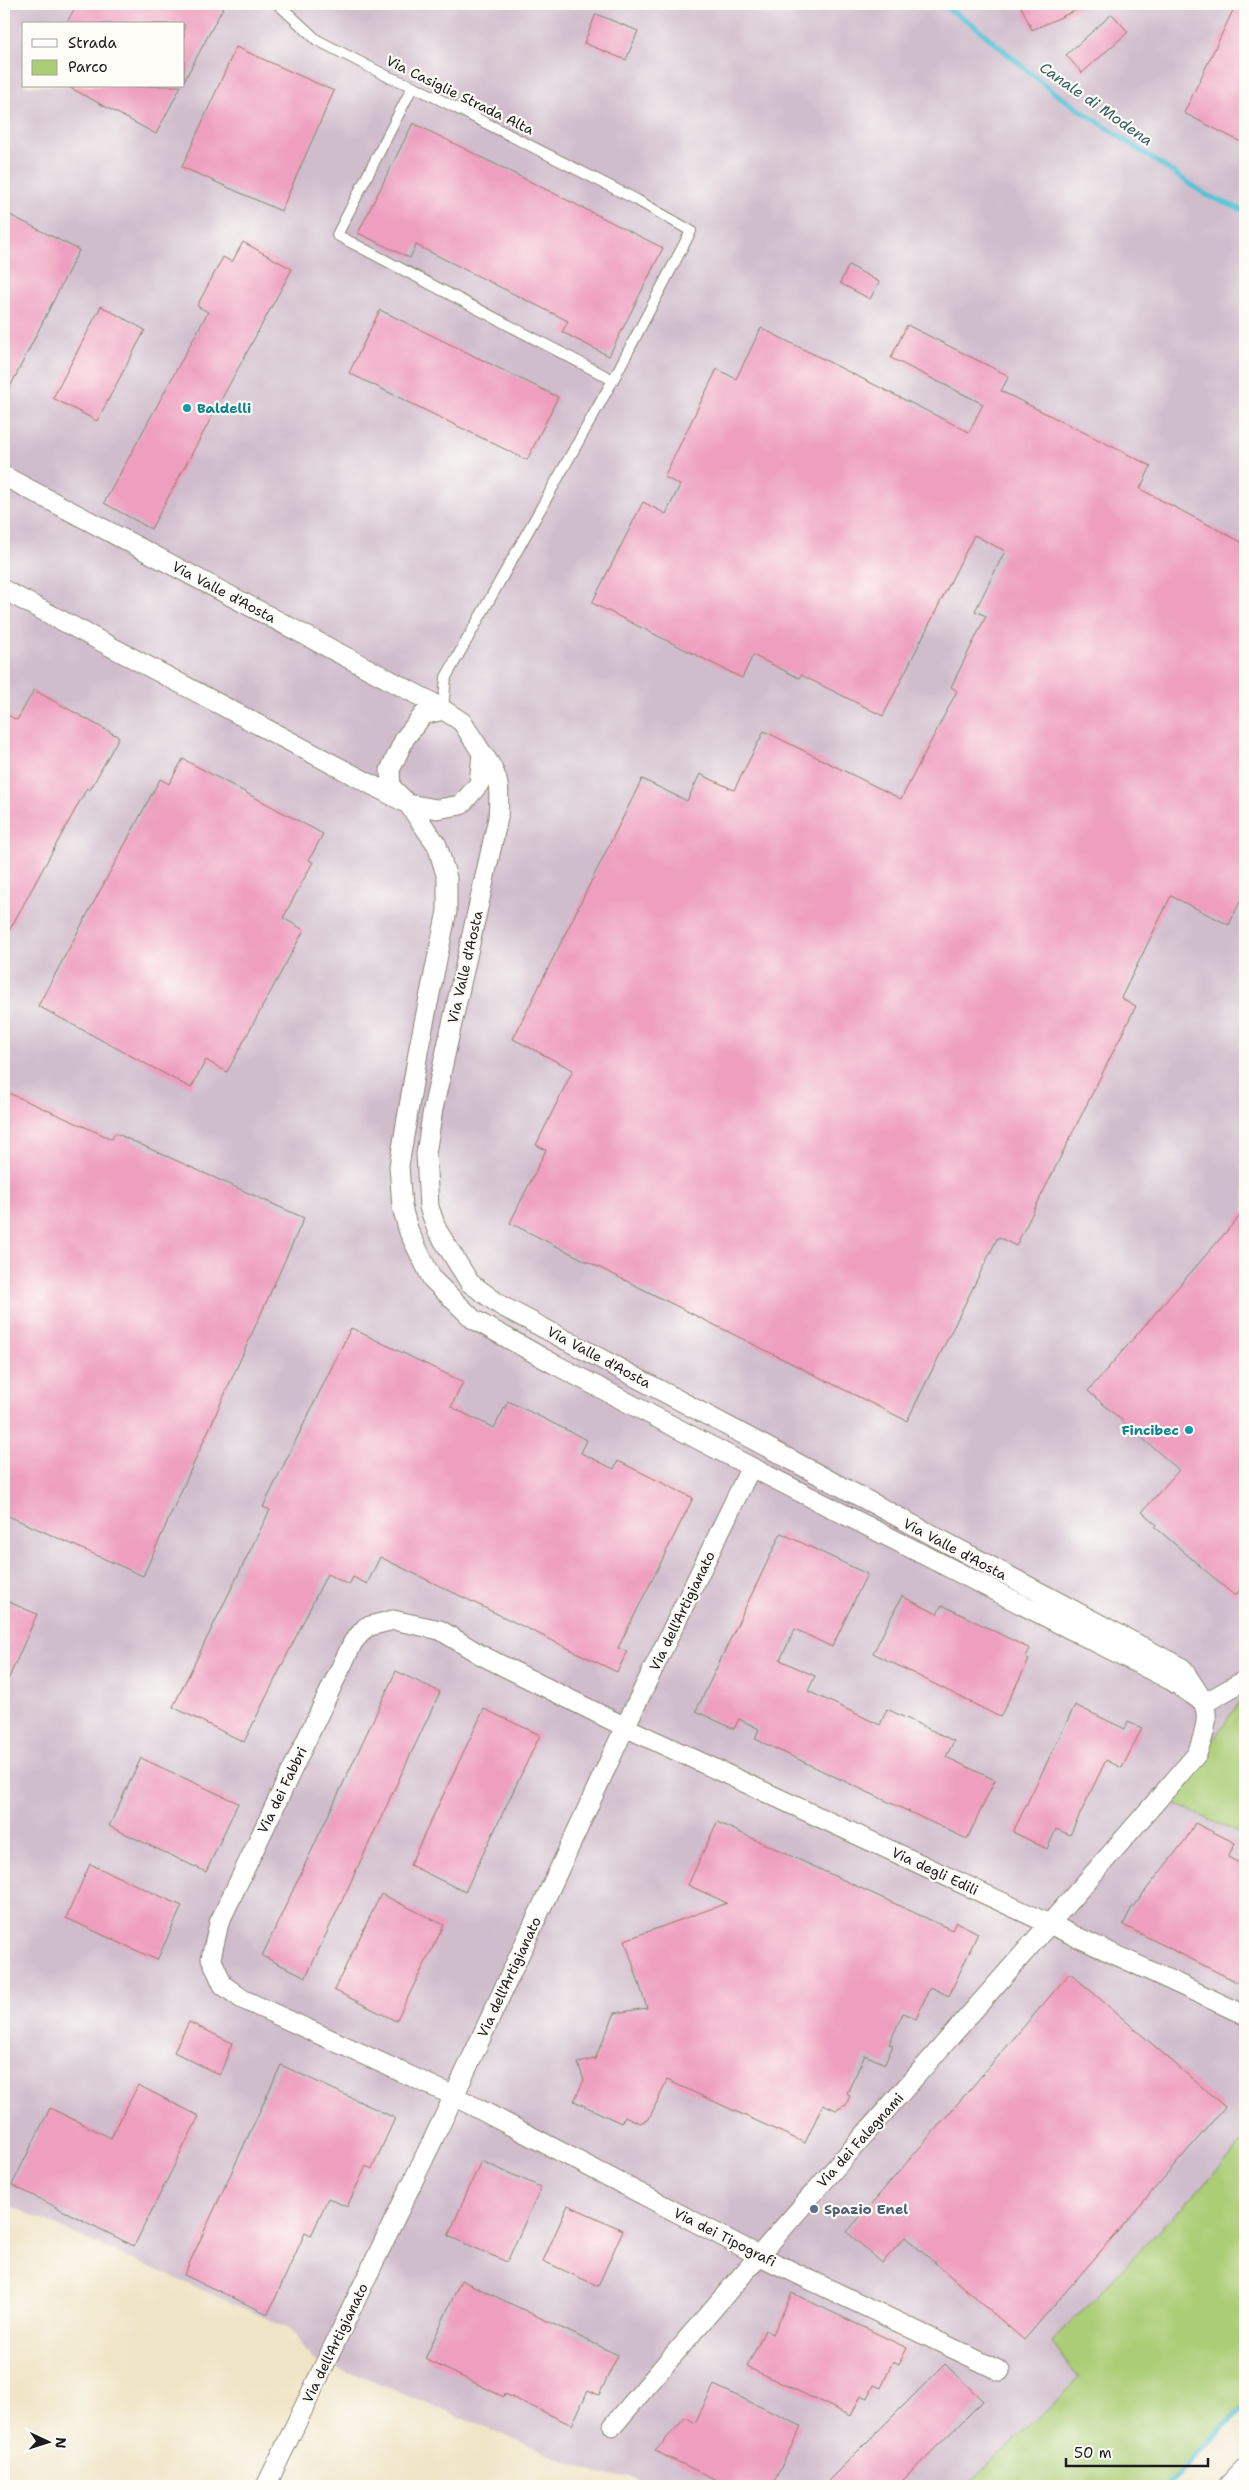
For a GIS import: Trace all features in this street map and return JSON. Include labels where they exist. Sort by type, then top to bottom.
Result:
[{"type":"street","name":"Via Valle d'Aosta","points":[[4,476],[443,710],[462,722],[495,770],[500,795],[498,818],[433,1109],[426,1154],[429,1207],[438,1230],[470,1283],[500,1305],[1182,1668],[1205,1703],[1207,1727],[1197,1754],[1051,1924]]},
{"type":"street","name":"Via Valle d'Aosta","points":[[4,590],[408,804],[437,809],[462,805],[479,784],[482,753]]},
{"type":"street","name":"Via Valle d'Aosta","points":[[443,710],[422,715],[405,738],[390,770],[392,787],[408,804],[437,845],[447,878],[448,911],[419,1048],[398,1166],[402,1207],[409,1232],[432,1279],[473,1319],[751,1467],[1172,1681],[1205,1703]]},
{"type":"street","name":"Via dell'Artigianato","points":[[266,2486],[454,2096],[625,1727],[751,1467]]},
{"type":"street","name":"Via dei Fabbri","points":[[454,2096],[242,1999],[223,1985],[211,1958],[223,1914],[353,1642],[366,1628],[393,1620],[440,1630],[481,1654],[625,1727]]},
{"type":"street","points":[[1205,1703],[1245,1680]]},
{"type":"street","name":"Via degli Edili","points":[[625,1727],[1245,2015]]},
{"type":"street","name":"Via dei Falegnami","points":[[612,2426],[758,2255],[1051,1924]]},
{"type":"street","name":"Via dei Tipografi","points":[[454,2096],[758,2255],[1000,2370]]},
{"type":"street","points":[[1231,2486],[1245,2471]]},
{"type":"lane","name":"Via Casiglie Strada Alta","points":[[278,4],[317,40],[389,77],[413,86],[637,200],[691,231],[613,380]]},
{"type":"lane","points":[[413,86],[337,235],[613,380],[446,677],[443,710]]},
{"type":"shaded area","points":[[4,4],[1245,4],[1245,1694],[1170,1801],[1245,1836],[1245,2141],[1052,2343],[1079,2379],[966,2486],[654,2486],[632,2477],[598,2474],[362,2377],[314,2361],[291,2329],[4,2203]]},
{"type":"green space","points":[[1245,1694],[1245,1836],[1170,1802]]},
{"type":"green space","points":[[1245,2141],[1245,2401],[1165,2486],[966,2486],[1079,2379],[1052,2342]]},
{"type":"building","points":[[77,4],[225,4],[185,79],[185,22],[67,22]]},
{"type":"building","points":[[1020,4],[1090,4],[1032,30]]},
{"type":"building","points":[[1236,4],[1245,4],[1245,144],[1184,113]]},
{"type":"building","points":[[596,14],[638,31],[626,60],[584,43]]},
{"type":"building","points":[[1112,14],[1128,32],[1082,73],[1066,55]]},
{"type":"building","points":[[236,47],[334,91],[281,211],[182,167]]},
{"type":"building","points":[[71,88],[180,88],[156,134]]},
{"type":"building","points":[[413,123],[663,248],[609,356],[562,332],[568,321],[416,245],[410,258],[358,233]]},
{"type":"building","points":[[4,212],[79,250],[4,399]]},
{"type":"building","name":"Baldelli","points":[[243,242],[292,269],[151,529],[104,503],[208,312],[197,306],[223,257],[232,262]]},
{"type":"building","points":[[849,265],[879,282],[870,299],[840,283]]},
{"type":"building","points":[[101,306],[145,330],[97,421],[53,398]]},
{"type":"building","points":[[380,310],[558,397],[527,460],[349,373]]},
{"type":"building","points":[[907,325],[1009,376],[1001,391],[1151,466],[1140,489],[1245,544],[1245,891],[1229,925],[1171,896],[1121,998],[1136,1006],[1016,1246],[998,1237],[907,1421],[510,1223],[546,1150],[536,1145],[573,1070],[513,1039],[642,779],[687,801],[700,774],[734,790],[764,731],[901,799],[957,691],[951,687],[986,616],[975,611],[1005,551],[974,535],[883,716],[801,675],[799,678],[753,655],[742,678],[592,603],[643,502],[666,514],[680,485],[664,477],[717,369],[736,379],[761,328],[969,432],[983,404],[891,358]]},
{"type":"building","points":[[34,690],[119,737],[90,790],[87,788],[4,940],[4,713],[17,720]]},
{"type":"building","points":[[183,759],[323,834],[309,860],[313,862],[283,918],[304,930],[227,1072],[206,1060],[191,1088],[38,1006],[160,779],[169,784]]},
{"type":"building","points":[[4,1091],[112,1139],[115,1133],[304,1218],[143,1576],[4,1514]]},
{"type":"building","name":"Fincibec","points":[[1245,1210],[1245,1584],[1235,1596],[1155,1527],[1157,1525],[1142,1512],[1179,1470],[1088,1391]]},
{"type":"building","points":[[351,1328],[463,1382],[451,1407],[494,1428],[508,1401],[587,1440],[581,1453],[614,1469],[618,1461],[693,1498],[618,1648],[627,1652],[617,1672],[380,1557],[367,1584],[353,1577],[349,1585],[327,1574],[244,1742],[173,1707],[270,1510],[263,1507]]},
{"type":"building","points":[[781,1533],[867,1574],[832,1647],[795,1629],[780,1660],[815,1676],[808,1691],[880,1725],[887,1709],[954,1741],[946,1757],[995,1780],[967,1839],[755,1739],[759,1729],[739,1719],[734,1729],[696,1711]]},
{"type":"building","points":[[902,1596],[937,1614],[942,1605],[1030,1649],[1025,1658],[1029,1660],[1000,1717],[873,1653]]},
{"type":"building","points":[[4,1600],[37,1614],[4,1689]]},
{"type":"building","points":[[396,1671],[440,1692],[306,1977],[262,1956]]},
{"type":"building","points":[[1075,1705],[1125,1729],[1128,1722],[1142,1728],[1122,1768],[1106,1760],[1070,1835],[1056,1829],[1047,1849],[1013,1832]]},
{"type":"building","points":[[484,1709],[540,1735],[465,1892],[410,1865]]},
{"type":"building","points":[[141,1758],[238,1803],[206,1872],[109,1826]]},
{"type":"building","points":[[717,1822],[952,1930],[956,1922],[978,1933],[949,1996],[930,1987],[916,2019],[903,2013],[889,2044],[893,2045],[885,2064],[865,2055],[847,2093],[850,2095],[846,2105],[836,2110],[823,2104],[805,2143],[667,2080],[649,2119],[640,2123],[625,2116],[621,2123],[574,2101],[584,2080],[578,2063],[595,2059],[615,2013],[647,2008],[625,1940],[727,1903],[688,1885]]},
{"type":"building","points":[[1195,1823],[1235,1843],[1228,1857],[1245,1866],[1245,1986],[1123,1925],[1131,1909],[1186,1839]]},
{"type":"building","points":[[90,1864],[182,1906],[157,1960],[66,1918]]},
{"type":"building","points":[[381,1894],[444,1925],[396,2021],[334,1990]]},
{"type":"building","points":[[1070,1973],[1225,2107],[1024,2340],[905,2237],[882,2263],[847,2232]]},
{"type":"building","points":[[189,2022],[232,2043],[220,2075],[174,2052]]},
{"type":"building","points":[[281,2065],[395,2118],[372,2169],[366,2166],[347,2207],[328,2198],[311,2236],[305,2233],[268,2314],[184,2275]]},
{"type":"building","points":[[138,2085],[199,2116],[134,2246],[12,2185],[50,2108],[111,2138]]},
{"type":"building","points":[[481,2161],[541,2187],[507,2262],[448,2236]]},
{"type":"building","points":[[568,2205],[623,2230],[598,2286],[543,2261]]},
{"type":"building","points":[[461,2280],[618,2355],[599,2395],[588,2390],[572,2425],[505,2394],[504,2397],[425,2359]]},
{"type":"building","points":[[792,2293],[907,2348],[899,2364],[893,2361],[881,2388],[874,2385],[868,2398],[861,2395],[851,2416],[747,2367],[765,2330],[773,2334]]},
{"type":"building","points":[[945,2364],[983,2401],[897,2486],[823,2486]]},
{"type":"building","points":[[714,2385],[801,2426],[772,2486],[729,2486],[655,2451],[686,2417],[695,2423]]},
{"type":"waterway","name":"Canale di Modena","points":[[940,4],[971,23],[1052,91],[1208,196],[1245,211]]},
{"type":"waterway","points":[[1167,2486],[1245,2405]]},
{"type":"place","name":"Baldelli","points":[[187,408]]},
{"type":"place","name":"Fincibec","points":[[1189,1430]]},
{"type":"place","name":"Spazio Enel","points":[[814,2209]]}]
